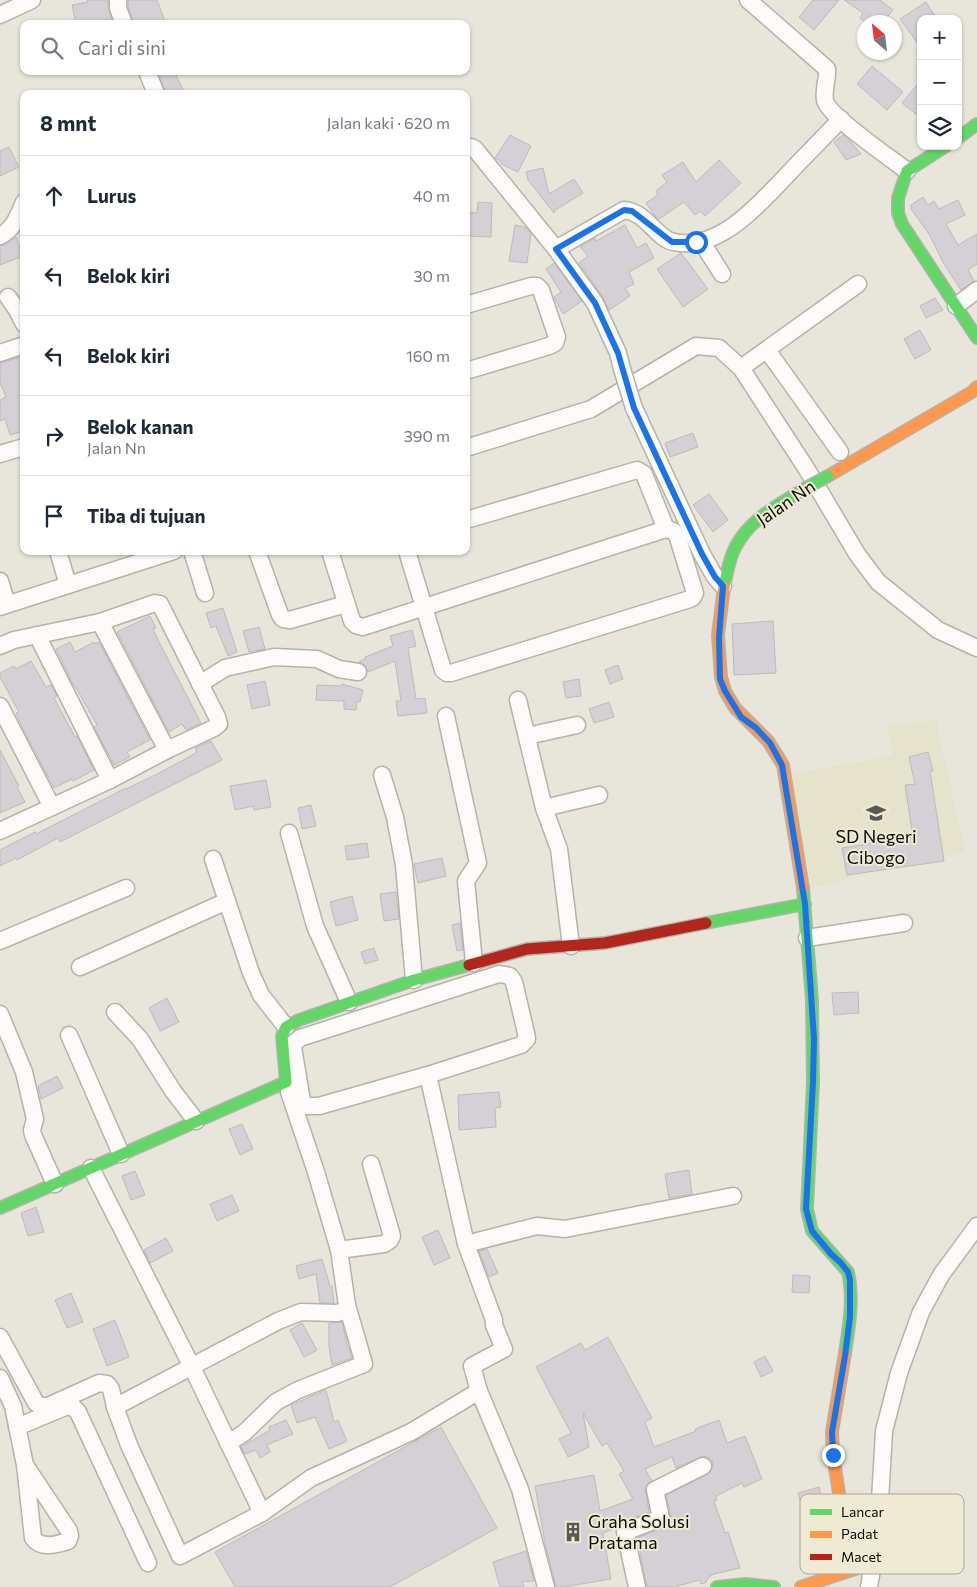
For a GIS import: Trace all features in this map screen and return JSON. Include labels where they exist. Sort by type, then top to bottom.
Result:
[{"type":"street","points":[[0,15],[32,0]]},
{"type":"street","points":[[118,0],[118,8],[122,20]]},
{"type":"street","points":[[748,0],[827,69],[828,77],[825,98],[827,105],[841,120],[907,171]]},
{"type":"street","points":[[149,75],[154,90]]},
{"type":"street","points":[[556,249],[624,210],[632,211],[672,242],[689,243],[710,238],[748,215],[841,120]]},
{"type":"street","points":[[962,135],[977,124]]},
{"type":"street","points":[[470,147],[475,149],[556,249],[595,303],[618,353],[634,408],[702,554],[715,577],[723,586]]},
{"type":"street","points":[[940,150],[907,171],[898,198],[898,213],[902,224],[977,338]]},
{"type":"street","points":[[0,236],[10,229],[20,211]]},
{"type":"street","points":[[701,241],[722,274]]},
{"type":"street","points":[[741,368],[858,284]]},
{"type":"street","points":[[470,304],[531,286],[538,286],[556,337],[555,343],[549,346],[470,370]]},
{"type":"street","points":[[956,306],[977,290]]},
{"type":"street","points":[[8,297],[20,316]]},
{"type":"street","points":[[0,353],[20,346]]},
{"type":"street","points":[[470,447],[591,409],[696,346],[719,348],[741,368],[806,468],[857,554],[878,582],[938,630],[977,648]]},
{"type":"street","points":[[767,350],[840,452]]},
{"type":"street","name":"Jalan Nn","points":[[839,1494],[833,1455],[832,1432],[850,1317],[850,1280],[848,1272],[812,1231],[806,1209],[814,1039],[805,904],[782,765],[770,743],[756,728],[741,717],[720,679],[719,638],[723,586],[730,555],[744,533],[772,508],[972,392],[977,387]]},
{"type":"street","points":[[0,454],[20,448]]},
{"type":"street","points":[[470,519],[637,470],[644,474],[666,529]]},
{"type":"street","points":[[331,555],[352,621],[356,625],[363,627],[424,607],[666,529],[673,531],[677,535],[695,593],[690,599],[447,673],[443,670],[424,607],[408,555]]},
{"type":"street","points":[[59,555],[68,585]]},
{"type":"street","points":[[0,582],[4,606],[68,585],[127,558],[147,555]]},
{"type":"street","points":[[193,555],[205,593]]},
{"type":"street","points":[[258,555],[283,619],[290,620],[346,604]]},
{"type":"street","points":[[0,646],[14,640],[100,622],[155,603],[160,604],[219,724],[110,780],[0,831]]},
{"type":"street","points":[[100,622],[167,750]]},
{"type":"street","points":[[38,635],[110,780]]},
{"type":"street","points":[[200,684],[225,668],[274,657],[317,658],[339,669],[358,672]]},
{"type":"street","points":[[518,700],[544,808],[558,848],[571,946]]},
{"type":"street","points":[[0,706],[52,807]]},
{"type":"street","points":[[446,716],[478,863],[466,882],[474,963]]},
{"type":"street","points":[[527,736],[577,725]]},
{"type":"street","points":[[382,775],[394,818],[404,866],[414,980]]},
{"type":"street","points":[[544,808],[599,795]]},
{"type":"street","points":[[288,833],[315,926],[349,1002]]},
{"type":"street","points":[[213,859],[257,988],[286,1027]]},
{"type":"street","points":[[0,941],[126,888]]},
{"type":"street","points":[[80,967],[227,902]]},
{"type":"street","points":[[228,1442],[244,1433],[276,1402],[298,1390],[364,1364],[348,1305],[339,1250],[291,1081],[282,1036],[286,1027],[299,1020],[414,980],[527,949],[605,943],[805,904]]},
{"type":"street","points":[[807,938],[904,923]]},
{"type":"street","points":[[499,974],[510,976],[514,982],[526,1033],[524,1042],[428,1075],[319,1106],[305,1106],[291,1081],[293,1047],[294,1043],[300,1038],[499,974]]},
{"type":"street","points":[[115,1012],[140,1039],[173,1091],[196,1121]]},
{"type":"street","points":[[0,1014],[24,1072],[35,1118],[32,1130],[33,1135],[55,1184]]},
{"type":"street","points":[[68,1035],[122,1154]]},
{"type":"street","points":[[428,1075],[466,1244],[504,1349],[472,1366],[479,1391],[520,1489],[546,1587]]},
{"type":"street","points":[[0,1208],[291,1081]]},
{"type":"street","points":[[339,1250],[384,1244],[392,1236],[371,1164]]},
{"type":"street","points":[[91,1168],[192,1367],[262,1513]]},
{"type":"street","points":[[466,1244],[537,1226],[565,1229],[733,1196]]},
{"type":"street","points":[[880,1494],[884,1431],[899,1373],[921,1312],[942,1275],[977,1226]]},
{"type":"street","points":[[115,1406],[291,1316],[302,1312],[337,1313],[344,1311],[348,1305]]},
{"type":"street","points":[[0,1337],[36,1403],[41,1406],[48,1406],[99,1383],[106,1384],[111,1389],[129,1445],[180,1556],[262,1513],[311,1478],[411,1432],[479,1391]]},
{"type":"street","points":[[0,1378],[7,1407],[18,1427],[25,1465]]},
{"type":"street","points":[[18,1427],[65,1407],[73,1407],[78,1412],[148,1564]]},
{"type":"street","points":[[637,1587],[625,1532],[661,1518],[655,1490],[703,1466]]},
{"type":"street","points":[[801,1587],[840,1574]]},
{"type":"street","points":[[869,1587],[871,1574]]},
{"type":"street","points":[[717,1587],[756,1583],[774,1587]]},
{"type":"shaded area","name":"SD Negeri Cibogo","points":[[936,719],[965,851],[812,888],[789,774],[893,756],[888,727]]},
{"type":"building","points":[[87,0],[108,0],[112,20],[75,20],[72,5],[88,2]]},
{"type":"building","points":[[128,0],[157,0],[164,20],[133,20]]},
{"type":"building","points":[[813,0],[839,0],[814,30],[799,17]]},
{"type":"building","points":[[844,0],[880,0],[893,10],[889,15],[862,15],[863,13]]},
{"type":"building","points":[[926,2],[934,15],[917,15],[917,42],[902,22],[902,18]]},
{"type":"building","points":[[872,66],[903,92],[887,110],[857,84]]},
{"type":"building","points":[[159,75],[176,75],[183,90],[165,90]]},
{"type":"building","points":[[917,85],[917,115],[902,103]]},
{"type":"building","points":[[510,135],[531,146],[518,172],[501,164],[502,162],[495,158]]},
{"type":"building","points":[[843,135],[861,154],[846,160],[834,142]]},
{"type":"building","points":[[9,147],[19,167],[0,176],[0,151]]},
{"type":"building","points":[[719,160],[741,183],[705,216],[700,211],[695,215],[684,202],[659,219],[654,215],[646,203],[658,195],[656,191],[667,182],[662,175],[683,162],[696,182]]},
{"type":"building","points":[[543,168],[549,194],[574,179],[583,193],[554,211],[554,213],[528,180],[526,172]]},
{"type":"building","points":[[923,197],[928,205],[934,201],[939,209],[958,200],[965,215],[946,224],[958,245],[977,234],[977,264],[968,270],[974,281],[961,290],[944,264],[929,234],[911,209],[911,205]]},
{"type":"building","points":[[478,202],[492,203],[491,237],[470,236],[470,212],[477,213]]},
{"type":"building","points":[[515,225],[525,227],[531,234],[527,263],[509,261]]},
{"type":"building","points":[[625,225],[637,248],[646,243],[654,258],[629,272],[634,284],[625,288],[630,296],[609,310],[603,297],[579,263],[588,256],[580,247],[595,238],[596,241]]},
{"type":"building","points":[[16,237],[20,248],[20,257],[0,265],[0,246],[5,245]]},
{"type":"building","points":[[681,253],[708,289],[683,307],[657,269]]},
{"type":"building","points":[[554,263],[582,301],[563,314],[554,297],[561,292],[546,269]]},
{"type":"building","points":[[935,298],[943,310],[926,318],[920,306]]},
{"type":"building","points":[[920,330],[931,350],[915,359],[904,339]]},
{"type":"building","points":[[20,357],[20,432],[10,435],[5,419],[0,421],[0,400],[6,397],[0,383],[0,363]]},
{"type":"building","points":[[693,433],[698,447],[670,457],[665,443]]},
{"type":"building","points":[[709,494],[728,520],[713,532],[693,505]]},
{"type":"building","points":[[223,608],[237,652],[228,656],[216,626],[211,628],[206,613]]},
{"type":"building","points":[[150,616],[156,628],[153,629],[159,642],[201,723],[186,730],[182,724],[169,732],[117,632]]},
{"type":"building","points":[[773,621],[776,673],[734,675],[732,624]]},
{"type":"building","points":[[259,627],[265,649],[249,652],[243,631]]},
{"type":"building","points":[[412,630],[416,646],[408,648],[416,699],[425,698],[427,713],[398,716],[396,701],[401,701],[395,661],[368,672],[365,665],[359,662],[365,657],[393,646],[390,636]]},
{"type":"building","points":[[70,642],[75,652],[94,642],[95,644],[99,642],[150,740],[127,752],[130,757],[114,765],[94,727],[97,725],[74,686],[56,649]]},
{"type":"building","points":[[31,661],[46,687],[51,685],[57,696],[54,698],[75,737],[77,736],[94,770],[54,788],[22,727],[16,713],[19,712],[0,677],[0,673],[14,666],[16,669]]},
{"type":"building","points":[[618,665],[623,679],[610,684],[605,670]]},
{"type":"building","points":[[579,679],[581,696],[566,698],[563,682]]},
{"type":"building","points":[[265,681],[270,705],[252,709],[247,685]]},
{"type":"building","points":[[342,684],[363,690],[360,702],[357,701],[356,710],[344,709],[344,701],[316,700],[317,685],[341,686]]},
{"type":"building","points":[[609,702],[614,717],[594,723],[589,709]]},
{"type":"building","points":[[211,741],[222,760],[60,842],[58,838],[17,860],[16,858],[0,866],[0,850],[155,775],[197,752],[195,748]]},
{"type":"building","points":[[0,750],[19,786],[17,787],[25,802],[0,813]]},
{"type":"building","points":[[928,752],[933,771],[930,771],[944,861],[847,875],[842,848],[913,837],[905,785],[915,784],[909,757]]},
{"type":"building","points":[[266,780],[271,807],[254,810],[253,806],[235,810],[230,786]]},
{"type":"building","points":[[311,805],[316,826],[302,829],[298,808]]},
{"type":"building","points":[[367,843],[369,857],[347,860],[345,846]]},
{"type":"building","points":[[442,858],[446,876],[418,883],[414,864]]},
{"type":"building","points":[[396,892],[399,919],[384,921],[380,894]]},
{"type":"building","points":[[352,896],[358,920],[336,926],[330,902]]},
{"type":"building","points":[[460,923],[463,950],[457,951],[452,925]]},
{"type":"building","points":[[374,948],[378,960],[365,964],[361,952]]},
{"type":"building","points":[[858,992],[859,1013],[834,1015],[832,993]]},
{"type":"building","points":[[167,998],[179,1022],[160,1031],[149,1008]]},
{"type":"building","points":[[57,1076],[63,1088],[41,1099],[38,1086]]},
{"type":"building","points":[[499,1092],[501,1107],[495,1108],[496,1127],[459,1130],[458,1095]]},
{"type":"building","points":[[242,1124],[253,1149],[240,1155],[229,1129]]},
{"type":"building","points":[[689,1170],[692,1194],[669,1198],[665,1174]]},
{"type":"building","points":[[135,1171],[145,1195],[131,1200],[122,1176]]},
{"type":"building","points":[[232,1195],[239,1211],[217,1221],[210,1204]]},
{"type":"building","points":[[36,1207],[44,1232],[28,1236],[21,1213]]},
{"type":"building","points":[[438,1230],[450,1258],[434,1265],[422,1237]]},
{"type":"building","points":[[166,1238],[173,1251],[150,1263],[144,1250]]},
{"type":"building","points":[[487,1249],[498,1273],[489,1277],[479,1251]]},
{"type":"building","points":[[322,1259],[330,1286],[332,1286],[334,1303],[320,1303],[316,1274],[299,1279],[296,1266]]},
{"type":"building","points":[[793,1275],[810,1276],[809,1293],[792,1292]]},
{"type":"building","points":[[71,1293],[83,1322],[67,1328],[55,1300]]},
{"type":"building","points":[[115,1320],[129,1357],[107,1366],[93,1329]]},
{"type":"building","points":[[342,1322],[352,1358],[332,1365],[329,1346],[329,1323]]},
{"type":"building","points":[[302,1323],[317,1350],[304,1357],[290,1330]]},
{"type":"building","points":[[608,1337],[652,1418],[645,1422],[654,1447],[719,1420],[727,1443],[745,1436],[762,1479],[744,1487],[742,1483],[716,1496],[717,1500],[714,1501],[725,1533],[728,1532],[740,1568],[714,1574],[705,1583],[701,1584],[700,1580],[674,1587],[647,1587],[637,1538],[668,1525],[671,1516],[666,1495],[707,1475],[713,1467],[712,1461],[708,1457],[703,1456],[676,1468],[672,1457],[645,1469],[652,1481],[645,1488],[649,1512],[621,1523],[616,1528],[603,1533],[611,1579],[556,1587],[545,1543],[535,1486],[594,1475],[600,1511],[633,1499],[619,1474],[624,1471],[607,1443],[602,1446],[583,1413],[589,1447],[568,1457],[559,1439],[571,1433],[536,1367],[581,1343],[585,1350]]},
{"type":"building","points":[[765,1356],[773,1371],[761,1377],[754,1362]]},
{"type":"building","points":[[326,1390],[334,1422],[338,1420],[347,1441],[329,1449],[315,1417],[297,1423],[291,1405]]},
{"type":"building","points":[[286,1420],[293,1434],[267,1445],[270,1452],[260,1458],[256,1450],[245,1454],[241,1447],[270,1430],[269,1427]]},
{"type":"building","points":[[441,1427],[497,1528],[390,1587],[235,1587],[215,1552]]},
{"type":"building","points":[[819,1487],[821,1494],[800,1494],[800,1500],[798,1493]]},
{"type":"building","points":[[526,1551],[534,1581],[522,1582],[524,1587],[500,1587],[493,1562]]},
{"type":"traffic: fast","points":[[962,135],[977,124]]},
{"type":"traffic: fast","points":[[940,150],[907,171],[898,198],[898,213],[902,224],[977,338]]},
{"type":"traffic: fast","points":[[804,489],[828,476]]},
{"type":"traffic: fast","points":[[724,587],[732,556],[742,536],[766,513],[804,489]]},
{"type":"traffic: fast","points":[[803,888],[812,1000],[813,1082],[807,1209],[812,1231],[848,1272],[851,1302],[845,1353]]},
{"type":"traffic: fast","points":[[706,923],[805,904]]},
{"type":"traffic: fast","points":[[0,1208],[286,1082],[282,1036],[286,1027],[299,1020],[414,980],[469,965]]},
{"type":"traffic: fast","points":[[717,1587],[746,1584],[774,1587]]},
{"type":"traffic: slow","points":[[828,476],[972,392],[977,387]]},
{"type":"traffic: slow","points":[[724,587],[718,635],[721,677],[725,691],[735,708],[768,741],[783,765],[803,888]]},
{"type":"traffic: slow","points":[[839,1494],[833,1455],[832,1432],[845,1353]]},
{"type":"traffic: slow","points":[[801,1587],[840,1574]]},
{"type":"traffic: jam","points":[[469,965],[527,949],[605,943],[706,923]]},
{"type":"place","name":"SD Negeri Cibogo","points":[[876,813]]},
{"type":"place","name":"Graha Solusi Pratama","points":[[573,1532]]},
{"type":"route","points":[[696,242],[672,242],[632,211],[624,210],[556,249],[595,303],[618,353],[634,408],[702,554],[715,577],[723,586],[719,638],[720,679],[725,691],[741,717],[756,728],[770,743],[782,765],[805,904],[812,1000],[814,1039],[813,1082],[806,1209],[812,1231],[848,1272],[850,1280],[850,1317],[832,1432],[833,1455]]}]
